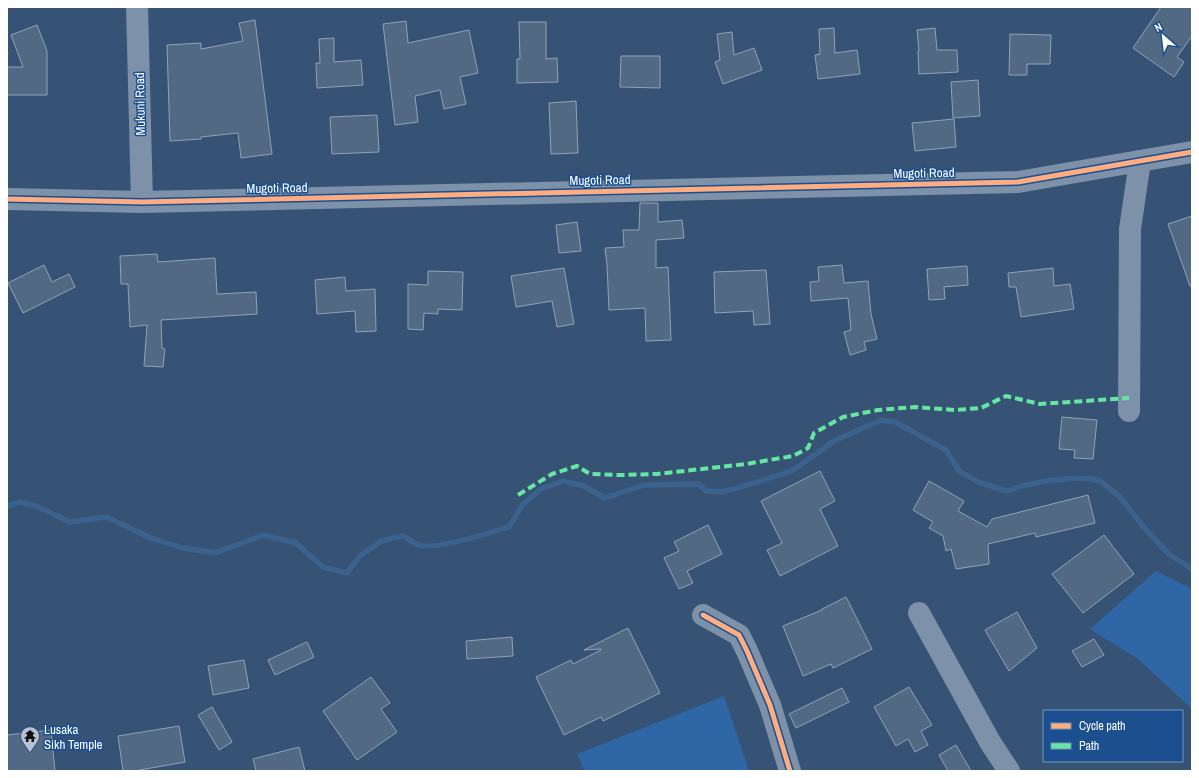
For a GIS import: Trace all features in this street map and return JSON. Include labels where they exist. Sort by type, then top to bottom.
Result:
[{"type":"street","name":"Mukuni Road","points":[[137,7],[142,202]]},
{"type":"street","name":"Mugoti Road","points":[[7,199],[142,202],[1018,182],[1192,152]]},
{"type":"street","points":[[1129,411],[1130,229],[1140,161]]},
{"type":"street","points":[[919,613],[990,742],[1009,771]]},
{"type":"street","points":[[703,615],[739,635],[770,705],[790,771]]},
{"type":"shaded area","points":[[1156,571],[1192,589],[1192,709],[1138,659],[1090,629]]},
{"type":"shaded area","points":[[724,696],[749,771],[584,771],[577,754]]},
{"type":"building","points":[[1161,7],[1192,7],[1192,36],[1177,57],[1184,62],[1174,77],[1133,48]]},
{"type":"building","points":[[255,20],[272,154],[241,158],[238,133],[201,137],[201,139],[170,141],[167,45],[201,43],[201,49],[243,41],[239,23]]},
{"type":"building","points":[[406,21],[408,43],[469,30],[478,73],[460,77],[466,104],[444,109],[440,90],[415,96],[418,122],[395,125],[383,24]]},
{"type":"building","points":[[519,22],[546,22],[546,59],[557,58],[558,82],[517,83],[517,59],[520,59]]},
{"type":"building","points":[[37,25],[47,51],[47,95],[7,95],[7,67],[23,67],[11,35]]},
{"type":"building","points":[[834,28],[835,53],[857,50],[860,74],[818,79],[815,55],[820,54],[819,29]]},
{"type":"building","points":[[935,28],[937,50],[957,50],[958,72],[919,74],[917,30]]},
{"type":"building","points":[[732,32],[734,55],[754,48],[762,70],[723,84],[715,62],[720,60],[717,34]]},
{"type":"building","points":[[1010,34],[1051,35],[1050,64],[1027,64],[1027,75],[1009,75]]},
{"type":"building","points":[[334,38],[334,62],[361,60],[363,85],[317,88],[316,63],[320,63],[319,39]]},
{"type":"building","points":[[621,56],[660,56],[660,88],[620,87]]},
{"type":"building","points":[[978,80],[980,116],[953,118],[951,82]]},
{"type":"building","points":[[576,101],[578,153],[551,154],[549,103]]},
{"type":"building","points":[[377,115],[379,152],[332,154],[330,117]]},
{"type":"building","points":[[954,119],[956,147],[915,151],[912,123]]},
{"type":"building","points":[[640,203],[658,203],[658,222],[682,220],[684,238],[656,240],[656,268],[668,267],[671,340],[646,341],[645,308],[609,310],[605,248],[624,247],[623,230],[639,230]]},
{"type":"building","points":[[1192,216],[1192,286],[1190,286],[1168,224]]},
{"type":"building","points":[[577,222],[581,251],[559,253],[556,225]]},
{"type":"building","points":[[157,254],[158,262],[215,258],[217,294],[256,292],[257,314],[161,320],[162,348],[165,349],[163,367],[144,366],[147,325],[130,327],[128,284],[121,284],[120,256]]},
{"type":"building","points":[[44,265],[52,282],[69,274],[75,287],[23,313],[8,283]]},
{"type":"building","points":[[842,265],[844,283],[868,281],[871,314],[877,339],[864,342],[866,350],[850,355],[844,332],[851,330],[848,298],[811,301],[810,282],[819,281],[818,267]]},
{"type":"building","points":[[967,266],[968,285],[944,287],[945,299],[929,300],[927,269]]},
{"type":"building","points":[[564,268],[574,324],[557,327],[552,301],[516,307],[511,276]]},
{"type":"building","points":[[1053,268],[1054,286],[1070,284],[1074,309],[1021,317],[1016,287],[1009,287],[1008,273]]},
{"type":"building","points":[[766,270],[770,324],[754,325],[753,311],[715,313],[714,272]]},
{"type":"building","points":[[428,271],[463,272],[462,310],[438,309],[438,314],[424,313],[423,330],[408,329],[408,284],[428,285]]},
{"type":"building","points":[[345,277],[346,291],[375,289],[376,331],[356,332],[355,311],[317,314],[315,280]]},
{"type":"building","points":[[1062,417],[1097,420],[1093,459],[1074,458],[1075,450],[1059,449]]},
{"type":"building","points":[[820,471],[835,501],[820,509],[838,546],[780,576],[767,550],[782,543],[761,501]]},
{"type":"building","points":[[929,481],[964,501],[958,511],[987,527],[992,519],[1088,495],[1095,523],[1036,537],[1035,533],[988,544],[989,564],[956,569],[951,549],[946,551],[943,536],[929,528],[933,522],[913,510]]},
{"type":"building","points":[[708,525],[722,554],[687,571],[693,583],[679,589],[664,558],[679,551],[674,542]]},
{"type":"building","points":[[1104,535],[1134,574],[1083,613],[1052,574]]},
{"type":"building","points":[[846,597],[872,649],[833,668],[831,664],[803,676],[783,626],[822,610]]},
{"type":"building","points":[[1017,612],[1037,648],[1009,671],[985,630]]},
{"type":"building","points":[[628,628],[660,693],[603,721],[601,717],[564,735],[536,677],[571,660],[573,664],[601,650],[584,650]]},
{"type":"building","points":[[512,637],[513,656],[467,659],[466,641]]},
{"type":"building","points":[[1094,639],[1104,655],[1082,667],[1072,651]]},
{"type":"building","points":[[307,642],[314,657],[275,675],[268,660]]},
{"type":"building","points":[[244,660],[249,688],[213,695],[208,666]]},
{"type":"building","points":[[371,677],[390,703],[381,709],[397,732],[357,760],[323,711]]},
{"type":"building","points":[[909,687],[932,725],[921,731],[928,745],[915,752],[908,739],[896,746],[874,707]]},
{"type":"building","points":[[842,688],[849,702],[796,728],[789,714]]},
{"type":"building","points":[[212,707],[232,742],[219,750],[198,715]]},
{"type":"building","points":[[179,726],[185,762],[134,771],[123,771],[118,736]]},
{"type":"building","name":"Lusaka Sikh Temple","points":[[51,730],[55,771],[7,771],[7,735]]},
{"type":"building","points":[[956,745],[971,771],[948,771],[939,755]]},
{"type":"building","points":[[299,747],[305,771],[256,771],[253,759]]},
{"type":"waterway","points":[[7,506],[20,502],[36,506],[70,522],[106,517],[151,538],[183,548],[215,553],[263,535],[296,543],[323,567],[347,573],[360,556],[381,541],[403,536],[419,545],[436,545],[463,540],[509,527],[523,504],[541,489],[563,481],[584,486],[605,498],[644,485],[698,484],[707,491],[721,492],[792,471],[834,441],[881,420],[895,422],[946,450],[960,472],[981,483],[1007,491],[1021,486],[1046,481],[1074,478],[1100,481],[1120,497],[1147,531],[1170,555],[1192,569]]},
{"type":"marked path","points":[[518,495],[552,474],[577,466],[590,474],[657,474],[746,464],[793,456],[808,448],[814,433],[843,417],[878,410],[915,407],[955,410],[981,408],[1006,396],[1040,404],[1129,398]]},
{"type":"cycle path","points":[[7,199],[142,202],[1018,182],[1192,152]]},
{"type":"cycle path","points":[[703,615],[739,635],[770,705],[790,771]]},
{"type":"place","name":"Lusaka Sikh Temple","points":[[30,753]]}]
